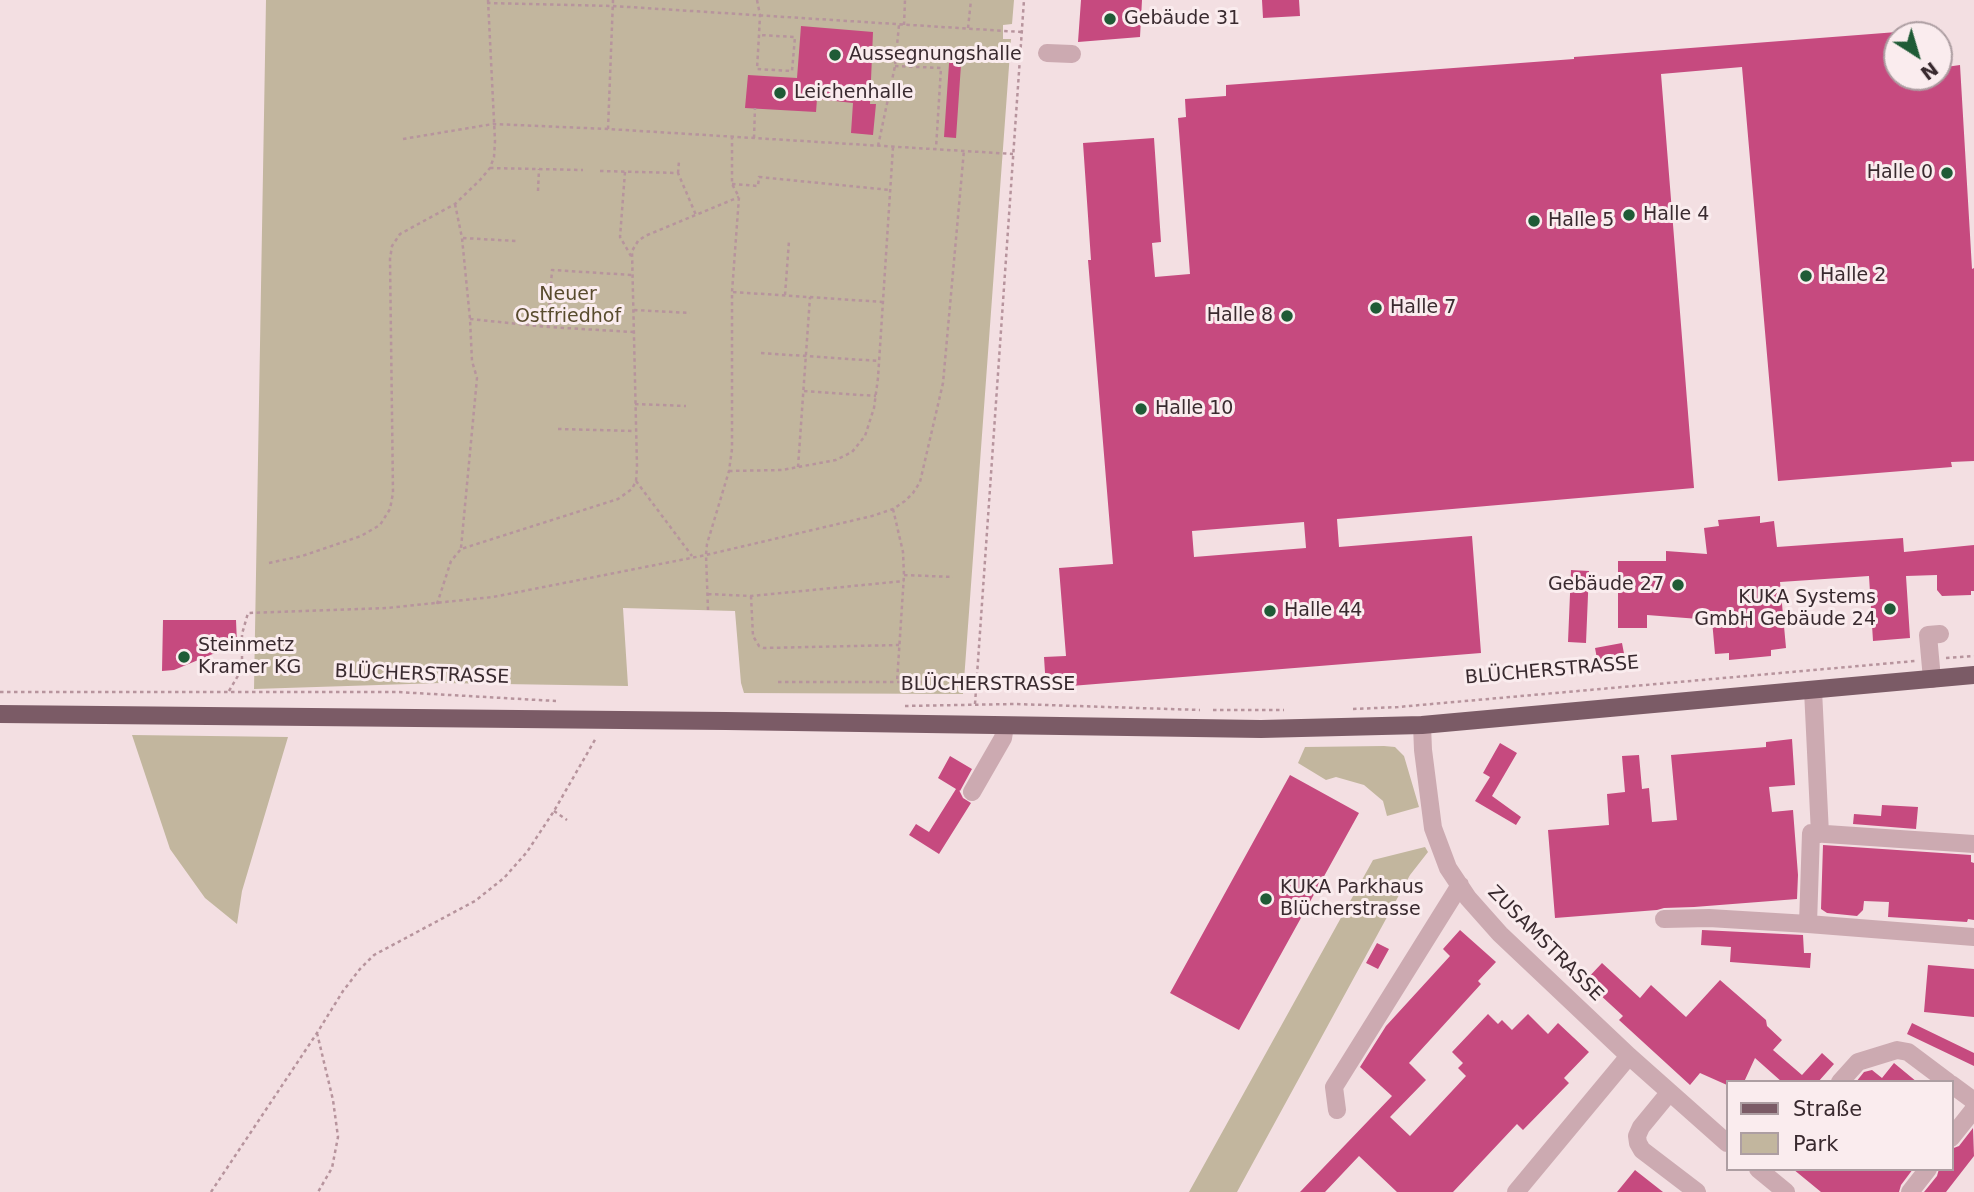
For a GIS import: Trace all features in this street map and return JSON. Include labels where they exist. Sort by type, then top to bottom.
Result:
[{"type":"main road","name":"BLÜCHERSTRASSE","points":[[0,714],[606,719],[1261,729],[1422,724],[1974,675]]},
{"type":"street","points":[[1047,52],[1072,54]]},
{"type":"street","points":[[1932,679],[1928,635],[1940,634]]},
{"type":"street","points":[[1813,690],[1820,834]]},
{"type":"street","name":"ZUSAMSTRASSE","points":[[1422,724],[1433,828],[1448,868],[1468,898],[1500,934],[1669,1093],[1726,1142]]},
{"type":"street","points":[[972,792],[1003,738],[1005,726]]},
{"type":"street","points":[[1808,923],[1811,833],[1974,844]]},
{"type":"street","points":[[1337,1110],[1334,1087],[1460,885]]},
{"type":"street","points":[[1664,919],[1709,918],[1808,923],[1974,937]]},
{"type":"street","points":[[1842,1080],[1858,1062],[1897,1051],[1908,1052],[1946,1080]]},
{"type":"street","points":[[1516,1192],[1629,1056]]},
{"type":"street","points":[[1953,1085],[1974,1101]]},
{"type":"street","points":[[1669,1093],[1640,1127],[1638,1143],[1642,1150],[1697,1192]]},
{"type":"street","points":[[1953,1135],[1974,1109]]},
{"type":"street","points":[[1762,1171],[1786,1192]]},
{"type":"street","points":[[1910,1192],[1926,1171]]},
{"type":"path","points":[[608,129],[613,0]]},
{"type":"path","points":[[757,0],[760,15],[757,69],[792,71],[795,37],[759,35]]},
{"type":"path","points":[[878,145],[895,66],[905,0]]},
{"type":"path","points":[[968,29],[971,0]]},
{"type":"path","points":[[975,704],[1024,0]]},
{"type":"path","points":[[269,563],[302,556],[361,536],[380,525],[387,517],[393,493],[392,246],[400,234],[454,204],[490,168],[495,141],[487,2],[613,6],[1021,32]]},
{"type":"path","points":[[895,66],[942,68],[936,148]]},
{"type":"path","points":[[754,138],[755,108]]},
{"type":"path","points":[[403,139],[494,124],[1013,154]]},
{"type":"path","points":[[708,610],[707,544],[729,471],[732,449],[732,292],[739,197],[732,184],[732,138]]},
{"type":"path","points":[[729,471],[782,470],[836,460],[852,452],[864,436],[876,396],[893,146]]},
{"type":"path","points":[[229,691],[242,668],[242,634],[248,613],[387,608],[493,597],[706,555],[872,516],[893,509],[905,501],[920,482],[938,408],[947,351],[964,150]]},
{"type":"path","points":[[679,162],[678,173],[696,215]]},
{"type":"path","points":[[490,168],[583,170]]},
{"type":"path","points":[[538,169],[538,191]]},
{"type":"path","points":[[625,170],[620,237],[631,257]]},
{"type":"path","points":[[600,171],[678,173]]},
{"type":"path","points":[[732,184],[758,186],[759,177],[890,190]]},
{"type":"path","points":[[692,556],[636,481],[631,257],[634,246],[645,236],[739,197]]},
{"type":"path","points":[[454,204],[462,238],[472,361],[477,378],[461,549]]},
{"type":"path","points":[[462,238],[516,241]]},
{"type":"path","points":[[785,295],[789,241]]},
{"type":"path","points":[[548,327],[552,271],[632,275]]},
{"type":"path","points":[[732,292],[883,302]]},
{"type":"path","points":[[798,467],[810,297]]},
{"type":"path","points":[[633,310],[690,313]]},
{"type":"path","points":[[470,319],[633,332]]},
{"type":"path","points":[[761,353],[879,361]]},
{"type":"path","points":[[804,391],[876,396]]},
{"type":"path","points":[[635,404],[686,406]]},
{"type":"path","points":[[558,429],[636,431]]},
{"type":"path","points":[[438,604],[451,561],[461,549],[618,499],[626,494],[636,481]]},
{"type":"path","points":[[893,509],[903,552],[904,575],[897,682]]},
{"type":"path","points":[[904,575],[953,577]]},
{"type":"path","points":[[708,594],[751,596],[904,582]]},
{"type":"path","points":[[751,596],[753,636],[759,646],[764,648],[899,645]]},
{"type":"path","name":"BLÜCHERSTRASSE","points":[[1344,709],[1398,707],[1974,656]]},
{"type":"path","points":[[778,682],[923,682]]},
{"type":"path","name":"BLÜCHERSTRASSE","points":[[0,692],[397,692],[562,702]]},
{"type":"path","name":"BLÜCHERSTRASSE","points":[[906,706],[975,704],[1289,710]]},
{"type":"path","points":[[211,1192],[360,969],[374,955],[475,901],[504,878],[527,852],[554,811],[606,719]]},
{"type":"path","points":[[554,811],[568,820]]},
{"type":"path","points":[[317,1033],[334,1100],[338,1137],[332,1168],[318,1192]]},
{"type":"green space","name":"Neuer Ostfriedhof","points":[[266,0],[1014,0],[1012,24],[1003,25],[1003,39],[1011,39],[963,694],[744,693],[735,611],[623,608],[628,686],[441,683],[254,689]]},
{"type":"green space","points":[[132,735],[288,737],[242,891],[237,924],[205,898],[170,849]]},
{"type":"green space","points":[[1305,747],[1395,747],[1404,756],[1419,807],[1387,816],[1383,801],[1364,785],[1336,777],[1326,780],[1298,763]]},
{"type":"green space","points":[[1425,847],[1428,852],[1410,875],[1237,1192],[1189,1192],[1373,860]]},
{"type":"building","name":"Gebäude 31","points":[[1081,0],[1142,0],[1140,37],[1078,42]]},
{"type":"building","points":[[1262,0],[1299,0],[1300,16],[1263,18]]},
{"type":"building","name":"Aussegnungshalle","points":[[801,26],[873,32],[870,104],[876,104],[873,135],[851,133],[853,103],[817,99],[816,112],[745,108],[748,75],[797,78]]},
{"type":"building","points":[[1883,33],[1883,91],[1953,91],[1953,66],[1960,65],[1972,269],[1974,268],[1974,461],[1951,462],[1952,467],[1778,481],[1742,67],[1661,74],[1694,488],[1337,519],[1339,547],[1472,536],[1481,653],[1046,688],[1044,657],[1066,656],[1059,568],[1113,564],[1088,260],[1091,260],[1083,143],[1154,138],[1161,242],[1152,243],[1155,277],[1190,274],[1178,118],[1186,117],[1185,99],[1226,96],[1226,85]],"holes":[[[1304,522],[1306,548],[1194,557],[1192,531]]]},
{"type":"building","points":[[950,49],[962,50],[956,138],[944,137]]},
{"type":"building","points":[[1760,516],[1760,523],[1774,521],[1777,547],[1903,538],[1904,552],[1974,545],[1974,591],[1971,591],[1971,595],[1942,596],[1937,590],[1937,575],[1906,576],[1910,638],[1873,641],[1869,576],[1780,582],[1786,648],[1771,650],[1771,656],[1729,660],[1729,653],[1715,654],[1712,620],[1647,615],[1647,628],[1618,628],[1618,561],[1666,561],[1666,551],[1707,554],[1704,528],[1719,526],[1718,520]]},
{"type":"building","points":[[1571,570],[1589,571],[1586,643],[1568,642]]},
{"type":"building","name":"Steinmetz Kramer KG","points":[[163,620],[236,620],[237,644],[174,670],[162,671]]},
{"type":"building","points":[[1622,643],[1626,664],[1599,669],[1595,648]]},
{"type":"building","points":[[1792,739],[1795,785],[1769,787],[1772,812],[1793,810],[1797,899],[1555,918],[1548,830],[1609,825],[1607,794],[1625,792],[1622,756],[1639,755],[1642,789],[1649,788],[1652,822],[1677,820],[1671,755],[1766,747],[1766,742]]},
{"type":"building","points":[[1500,743],[1517,753],[1492,796],[1521,817],[1516,825],[1475,801],[1490,777],[1483,773]]},
{"type":"building","points":[[950,756],[972,769],[959,790],[963,798],[971,803],[939,854],[909,835],[916,824],[929,832],[956,789],[938,778]]},
{"type":"building","name":"KUKA Parkhaus Blücherstrasse","points":[[1290,775],[1359,813],[1239,1030],[1170,993]]},
{"type":"building","points":[[1882,805],[1918,807],[1916,829],[1853,824],[1854,814],[1881,816]]},
{"type":"building","points":[[1823,845],[1971,855],[1971,862],[1974,863],[1974,920],[1968,919],[1967,922],[1888,917],[1889,902],[1864,901],[1863,910],[1857,916],[1827,913],[1821,909]]},
{"type":"building","points":[[1460,930],[1496,962],[1478,981],[1481,984],[1409,1063],[1426,1080],[1390,1117],[1410,1136],[1466,1076],[1458,1068],[1463,1063],[1452,1052],[1488,1014],[1498,1024],[1502,1020],[1512,1030],[1528,1014],[1548,1034],[1558,1023],[1589,1052],[1564,1078],[1569,1083],[1523,1130],[1517,1124],[1453,1192],[1397,1192],[1359,1156],[1325,1192],[1300,1192],[1392,1096],[1360,1067],[1386,1026],[1450,956],[1443,949]]},
{"type":"building","points":[[1702,930],[1803,935],[1804,953],[1811,953],[1810,968],[1730,962],[1731,947],[1701,945]]},
{"type":"building","points":[[1377,943],[1389,949],[1378,969],[1366,963]]},
{"type":"building","points":[[1602,963],[1640,998],[1651,985],[1686,1017],[1720,980],[1766,1020],[1767,1026],[1782,1040],[1773,1050],[1802,1075],[1822,1053],[1834,1064],[1820,1080],[1780,1080],[1755,1058],[1745,1080],[1726,1080],[1726,1085],[1700,1073],[1690,1085],[1619,1020],[1623,1016],[1585,981]]},
{"type":"building","points":[[1928,965],[1974,969],[1974,1017],[1924,1012]]},
{"type":"building","points":[[1912,1023],[1974,1053],[1974,1066],[1907,1034]]},
{"type":"building","points":[[1894,1063],[1915,1080],[1858,1080],[1864,1072],[1872,1070],[1882,1078]]},
{"type":"building","points":[[1973,1128],[1974,1156],[1946,1192],[1924,1192],[1938,1171],[1953,1171],[1953,1148],[1959,1146]]},
{"type":"building","points":[[1635,1170],[1663,1192],[1617,1192]]},
{"type":"building","points":[[1795,1171],[1912,1171],[1899,1192],[1821,1192]]},
{"type":"place","name":"Gebäude 31","points":[[1110,19]]},
{"type":"place","name":"Aussegnungshalle","points":[[835,55]]},
{"type":"place","name":"Leichenhalle","points":[[780,93]]},
{"type":"place","name":"Halle 0","points":[[1947,173]]},
{"type":"place","name":"Halle 4","points":[[1629,215]]},
{"type":"place","name":"Halle 5","points":[[1534,221]]},
{"type":"place","name":"Halle 2","points":[[1806,276]]},
{"type":"place","name":"Halle 7","points":[[1376,308]]},
{"type":"place","name":"Halle 8","points":[[1287,316]]},
{"type":"place","name":"Halle 10","points":[[1141,409]]},
{"type":"place","name":"Gebäude 27","points":[[1678,585]]},
{"type":"place","name":"KUKA Systems GmbH Gebäude 24","points":[[1890,609]]},
{"type":"place","name":"Halle 44","points":[[1270,611]]},
{"type":"place","name":"Steinmetz Kramer KG","points":[[184,657]]},
{"type":"place","name":"KUKA Parkhaus Blücherstrasse","points":[[1266,899]]}]
